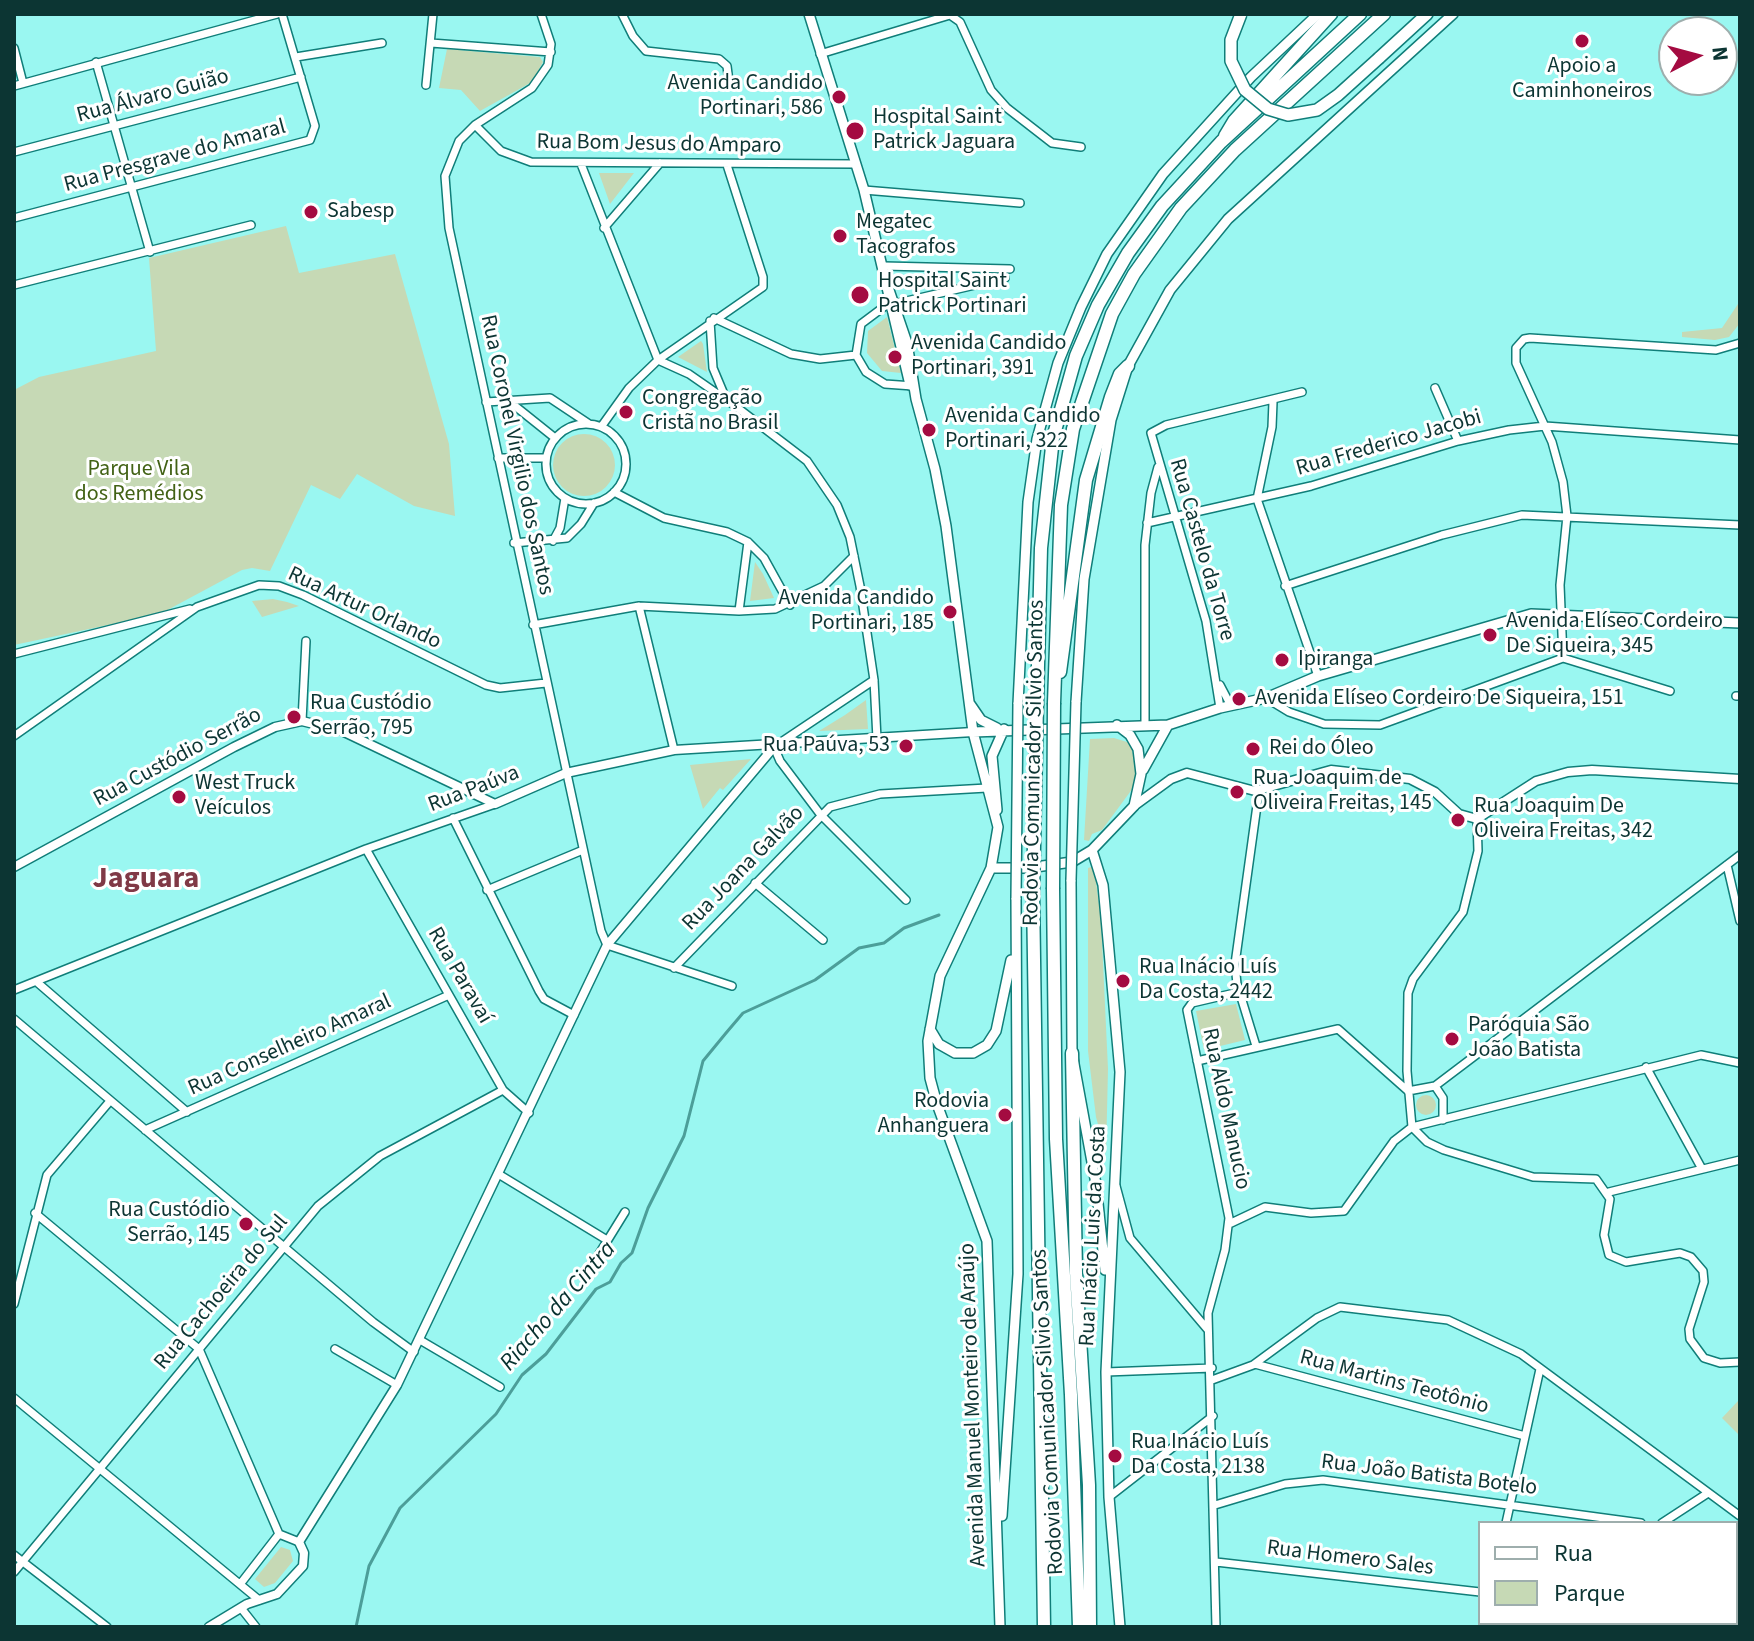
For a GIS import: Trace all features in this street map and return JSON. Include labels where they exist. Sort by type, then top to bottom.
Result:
[{"type":"highway","points":[[1221,142],[1234,121],[1331,14]]},
{"type":"highway","name":"Rodovia Comunicador Silvio Santos","points":[[1044,1627],[1033,893],[1038,622],[1046,489],[1053,438],[1076,356],[1098,305],[1128,253],[1162,206],[1221,142],[1360,14]]},
{"type":"highway","name":"Rodovia Comunicador Silvio Santos","points":[[1079,1627],[1071,1395],[1056,1139],[1053,889],[1054,701],[1061,505],[1073,429],[1112,314],[1134,274],[1181,208],[1235,150],[1384,14]]},
{"type":"highway","points":[[1054,701],[1064,655],[1086,480],[1111,397],[1120,374],[1128,366]]},
{"type":"highway","points":[[1072,1053],[1076,1273],[1089,1485],[1090,1627]]},
{"type":"main road","points":[[809,14],[864,190],[946,526],[973,732],[996,819]]},
{"type":"main road","points":[[1241,14],[1231,40],[1231,61],[1245,90],[1268,109],[1288,115],[1317,110],[1338,95],[1427,14]]},
{"type":"main road","points":[[998,1552],[1007,1465],[1018,1274],[1014,948],[1018,704],[1028,502],[1037,439],[1058,363],[1107,254],[1163,174],[1251,77],[1318,14]]},
{"type":"main road","points":[[1108,1283],[1083,1102],[1072,1053],[1071,880],[1076,702],[1084,579],[1095,497],[1111,420],[1128,366],[1170,290],[1228,219],[1453,14]]},
{"type":"main road","points":[[973,732],[1114,724],[1168,725],[1266,698],[1318,676],[1516,617],[1560,615],[1740,623]]},
{"type":"main road","points":[[968,700],[987,725],[1004,729]]},
{"type":"main road","points":[[1114,724],[1130,735],[1138,749],[1141,774]]},
{"type":"main road","points":[[991,868],[1060,865],[1092,850],[1134,806],[1141,774],[1168,725]]},
{"type":"main road","points":[[996,819],[992,756],[1004,729]]},
{"type":"main road","name":"Avenida Manuel Monteiro de Araújo","points":[[996,819],[998,841],[991,868],[940,976],[928,1052],[934,1091],[987,1241],[1000,1627]]},
{"type":"main road","name":"Rua Inácio Luis da Costa","points":[[1092,850],[1103,885],[1120,1072],[1106,1372],[1109,1497],[1120,1627]]},
{"type":"main road","points":[[930,1029],[939,1044],[955,1053],[973,1053],[987,1045],[996,1031],[1014,948]]},
{"type":"street","name":"Rua Presgrave do Amaral","points":[[14,218],[310,140],[315,126],[296,57],[280,14]]},
{"type":"street","points":[[14,86],[280,14]]},
{"type":"street","points":[[426,85],[433,14]]},
{"type":"street","points":[[431,43],[551,52],[541,14]]},
{"type":"street","points":[[622,14],[633,36],[646,51],[719,59],[727,66],[729,82]]},
{"type":"street","points":[[820,54],[950,15],[960,22],[991,90],[1007,108],[1052,143],[1081,147]]},
{"type":"street","points":[[296,57],[382,43]]},
{"type":"street","points":[[14,48],[23,83]]},
{"type":"street","name":"Rua Coronel Virgilio dos Santos","points":[[551,52],[542,76],[532,88],[475,125],[459,141],[450,159],[444,199],[514,543],[595,913],[607,945]]},
{"type":"street","points":[[96,62],[150,252]]},
{"type":"street","name":"Rua Álvaro Guião","points":[[14,152],[301,77]]},
{"type":"street","name":"Rua Bom Jesus do Amparo","points":[[475,125],[488,141],[513,158],[581,164],[855,164]]},
{"type":"street","points":[[604,228],[660,163]]},
{"type":"street","points":[[581,164],[658,360],[689,374],[726,399],[818,473],[837,505],[854,556],[874,680],[877,739]]},
{"type":"street","points":[[601,427],[629,388],[658,360],[764,284],[727,165]]},
{"type":"street","points":[[864,190],[1020,203]]},
{"type":"street","points":[[14,285],[251,225]]},
{"type":"street","points":[[884,266],[1010,269]]},
{"type":"street","points":[[912,386],[875,379],[856,355],[861,324],[877,309],[1005,278]]},
{"type":"street","points":[[712,320],[791,354],[820,359],[856,355]]},
{"type":"street","points":[[712,320],[713,368],[726,399]]},
{"type":"street","points":[[1563,658],[1560,615],[1567,516],[1559,465],[1516,363],[1514,355],[1519,343],[1530,338],[1716,350],[1740,343]]},
{"type":"street","points":[[1435,388],[1458,441]]},
{"type":"street","points":[[1302,392],[1273,402],[1272,427],[1257,499],[1318,676]]},
{"type":"street","points":[[486,402],[550,398],[589,424]]},
{"type":"street","points":[[508,401],[555,438]]},
{"type":"street","name":"Rua Castelo da Torre","points":[[1226,707],[1217,680],[1206,621],[1158,467],[1152,431],[1273,402]]},
{"type":"street","points":[[514,543],[553,541],[575,532],[594,503],[614,492],[625,468],[625,456],[612,433],[589,424],[576,425],[555,438],[546,458],[549,481],[565,498],[579,503],[594,503]]},
{"type":"street","name":"Rua Frederico Jacobi","points":[[1147,523],[1257,499],[1458,441],[1545,426],[1740,440]]},
{"type":"street","points":[[498,458],[546,458]]},
{"type":"street","points":[[1145,724],[1147,523],[1158,467]]},
{"type":"street","points":[[614,492],[664,518],[727,532],[748,542],[764,558],[790,605]]},
{"type":"street","points":[[553,541],[560,528],[565,498]]},
{"type":"street","points":[[1285,586],[1486,522],[1522,515],[1740,525]]},
{"type":"street","points":[[739,611],[748,542]]},
{"type":"street","points":[[533,625],[639,606],[739,611],[790,605],[824,586],[854,556]]},
{"type":"street","name":"Rua Artur Orlando","points":[[14,736],[197,607],[243,588],[279,586],[486,685],[500,688],[546,683]]},
{"type":"street","points":[[639,606],[674,750]]},
{"type":"street","points":[[14,654],[197,607]]},
{"type":"street","points":[[306,641],[302,721],[342,731],[495,804]]},
{"type":"street","points":[[1266,698],[1289,712],[1324,724],[1380,725],[1563,658],[1670,691]]},
{"type":"street","points":[[209,1627],[241,1608],[277,1594],[298,1575],[304,1560],[299,1542],[397,1385],[500,1175],[607,945],[774,747],[874,680]]},
{"type":"street","name":"Rua Custódio Serrão","points":[[14,867],[234,747],[275,727],[302,721]]},
{"type":"street","name":"Rua Paúva","points":[[14,990],[38,983],[366,849],[495,804],[566,773],[674,750],[774,747],[973,732]]},
{"type":"street","points":[[774,747],[780,761],[820,814],[906,900]]},
{"type":"street","points":[[1134,806],[1171,779],[1187,773],[1259,791],[1320,772],[1363,772],[1426,785],[1459,814],[1477,819],[1536,781],[1568,772],[1592,770],[1740,779]]},
{"type":"street","name":"Rua Joana Galvão","points":[[674,968],[830,807],[864,796],[987,788]]},
{"type":"street","points":[[1256,1046],[1235,974],[1259,791]]},
{"type":"street","points":[[453,818],[539,991],[544,999],[574,1015]]},
{"type":"street","points":[[1477,819],[1478,851],[1463,912],[1409,988],[1408,1091],[1412,1127],[1427,1142],[1444,1150],[1541,1178],[1596,1179],[1609,1192],[1604,1235],[1609,1255],[1617,1261],[1626,1262],[1680,1253],[1691,1257],[1703,1271],[1704,1282],[1689,1329],[1690,1339],[1704,1358],[1720,1363],[1740,1362]]},
{"type":"street","name":"Rua Paravaí","points":[[366,849],[503,1090],[529,1113]]},
{"type":"street","points":[[487,890],[583,850]]},
{"type":"street","points":[[1408,1091],[1435,1086],[1740,855]]},
{"type":"street","points":[[1727,865],[1740,921]]},
{"type":"street","points":[[755,883],[823,940]]},
{"type":"street","points":[[607,945],[732,986]]},
{"type":"street","points":[[38,983],[187,1112]]},
{"type":"street","name":"Rua Aldo Manucio","points":[[1229,1224],[1188,1006],[1239,992]]},
{"type":"street","name":"Rua Conselheiro Amaral","points":[[145,1130],[449,995]]},
{"type":"street","points":[[14,1019],[284,1247],[414,1352]]},
{"type":"street","points":[[1197,1061],[1321,1031],[1341,1030],[1408,1091]]},
{"type":"street","points":[[1216,1627],[1209,1307],[1229,1224],[1265,1207],[1311,1213],[1344,1211],[1394,1141],[1412,1127],[1701,1055],[1740,1063]]},
{"type":"street","points":[[1646,1067],[1702,1169]]},
{"type":"street","points":[[1435,1086],[1443,1098],[1443,1120]]},
{"type":"street","name":"Rua Cachoeira do Sul","points":[[14,1572],[318,1206],[380,1156],[503,1090]]},
{"type":"street","points":[[14,1304],[41,1187],[54,1164],[110,1101]]},
{"type":"street","points":[[1609,1192],[1740,1160]]},
{"type":"street","points":[[500,1175],[607,1240]]},
{"type":"street","points":[[1115,1183],[1130,1238],[1209,1332]]},
{"type":"street","points":[[596,1259],[625,1212]]},
{"type":"street","points":[[35,1213],[199,1349],[279,1534],[299,1542]]},
{"type":"street","points":[[1111,1233],[1130,1238]]},
{"type":"street","points":[[1212,1380],[1255,1364],[1317,1318],[1346,1306],[1448,1320],[1500,1343],[1540,1369],[1740,1516]]},
{"type":"street","points":[[420,1340],[500,1387]]},
{"type":"street","points":[[335,1349],[397,1385]]},
{"type":"street","name":"Rua Martins Teotônio","points":[[1255,1364],[1525,1436]]},
{"type":"street","points":[[1106,1372],[1212,1368]]},
{"type":"street","points":[[1506,1521],[1540,1369]]},
{"type":"street","points":[[14,1398],[259,1600]]},
{"type":"street","points":[[1109,1497],[1213,1416]]},
{"type":"street","points":[[1108,1477],[1117,1481],[1132,1480]]},
{"type":"street","name":"Rua João Batista Botelo","points":[[1215,1505],[1285,1484],[1323,1480],[1627,1521]]},
{"type":"street","points":[[1665,1521],[1708,1493]]},
{"type":"street","points":[[241,1583],[279,1534]]},
{"type":"street","points":[[14,1555],[107,1627]]},
{"type":"street","name":"Rua Homero Sales","points":[[1216,1562],[1478,1592]]},
{"type":"street","points":[[241,1608],[256,1627]]},
{"type":"green space","points":[[447,49],[540,57],[543,62],[532,82],[480,111],[461,90],[439,88]]},
{"type":"green space","points":[[599,173],[634,173],[610,204]]},
{"type":"green space","name":"Parque Vila dos Remédios","points":[[286,226],[299,273],[395,254],[449,444],[455,516],[414,506],[357,474],[340,499],[311,485],[270,571],[242,570],[160,614],[14,645],[14,390],[39,377],[156,351],[149,258]]},
{"type":"green space","points":[[1740,301],[1740,323],[1729,337],[1715,340],[1682,337],[1682,332],[1722,328]]},
{"type":"green space","points":[[887,317],[901,373],[882,371],[867,353],[868,331]]},
{"type":"green space","points":[[701,341],[703,344],[707,372],[678,357]]},
{"type":"green space","points":[[584,434],[596,436],[606,443],[613,453],[613,477],[606,487],[596,494],[584,496],[572,494],[562,487],[555,477],[553,465],[555,453],[562,443],[572,436]]},
{"type":"green space","points":[[755,562],[763,574],[774,598],[750,601]]},
{"type":"green space","points":[[273,599],[299,606],[262,617],[252,601]]},
{"type":"green space","points":[[866,700],[868,729],[819,731],[845,715]]},
{"type":"green space","points":[[1114,738],[1127,742],[1132,749],[1136,775],[1133,788],[1102,830],[1092,834],[1089,841],[1084,840],[1090,739]]},
{"type":"green space","points":[[751,759],[723,790],[720,788],[703,809],[690,765]]},
{"type":"green space","points":[[1094,866],[1101,920],[1108,1069],[1106,1154],[1096,1117],[1088,1051],[1088,868]]},
{"type":"green space","points":[[1236,1004],[1245,1040],[1204,1050],[1196,1011]]},
{"type":"green space","points":[[1426,1095],[1433,1098],[1436,1105],[1433,1112],[1426,1115],[1419,1112],[1416,1105],[1419,1098]]},
{"type":"green space","points":[[1738,1401],[1740,1403],[1740,1436],[1722,1418]]},
{"type":"green space","points":[[281,1547],[290,1550],[293,1561],[275,1583],[264,1587],[255,1579]]},
{"type":"waterway","name":"Riacho da Cintra","points":[[356,1627],[369,1566],[400,1508],[496,1414],[522,1375],[546,1354],[596,1289],[610,1282],[621,1263],[632,1253],[648,1208],[684,1136],[703,1061],[743,1013],[815,980],[859,948],[884,943],[904,928],[939,915]]},
{"type":"place","name":"Apoio a Caminhoneiros","points":[[1582,41]]},
{"type":"place","name":"Avenida Candido Portinari, 586","points":[[839,97]]},
{"type":"place","name":"Hospital Saint Patrick Jaguara","points":[[855,131]]},
{"type":"place","name":"Sabesp","points":[[311,212]]},
{"type":"place","name":"Megatec Tacografos","points":[[840,236]]},
{"type":"place","name":"Hospital Saint Patrick Portinari","points":[[860,295]]},
{"type":"place","name":"Avenida Candido Portinari, 391","points":[[895,357]]},
{"type":"place","name":"Congregação Cristã no Brasil","points":[[626,412]]},
{"type":"place","name":"Avenida Candido Portinari, 322","points":[[929,430]]},
{"type":"place","name":"Avenida Candido Portinari, 185","points":[[950,612]]},
{"type":"place","name":"Avenida Elíseo Cordeiro De Siqueira, 345","points":[[1490,635]]},
{"type":"place","name":"Ipiranga","points":[[1282,660]]},
{"type":"place","name":"Avenida Elíseo Cordeiro De Siqueira, 151","points":[[1239,699]]},
{"type":"place","name":"Rua Custódio Serrão, 795","points":[[294,717]]},
{"type":"place","name":"Rua Paúva, 53","points":[[906,746]]},
{"type":"place","name":"Rei do Óleo","points":[[1253,749]]},
{"type":"place","name":"Rua Joaquim de Oliveira Freitas, 145","points":[[1237,792]]},
{"type":"place","name":"West Truck Veículos","points":[[179,797]]},
{"type":"place","name":"Rua Joaquim De Oliveira Freitas, 342","points":[[1458,820]]},
{"type":"place","name":"Rua Inácio Luís Da Costa, 2442","points":[[1123,981]]},
{"type":"place","name":"Paróquia São João Batista","points":[[1452,1039]]},
{"type":"place","name":"Rodovia Anhanguera","points":[[1005,1115]]},
{"type":"place","name":"Rua Custódio Serrão, 145","points":[[246,1224]]},
{"type":"place","name":"Rua Inácio Luís Da Costa, 2138","points":[[1115,1456]]},
{"type":"district","name":"Jaguara","points":[[146,880]]}]
